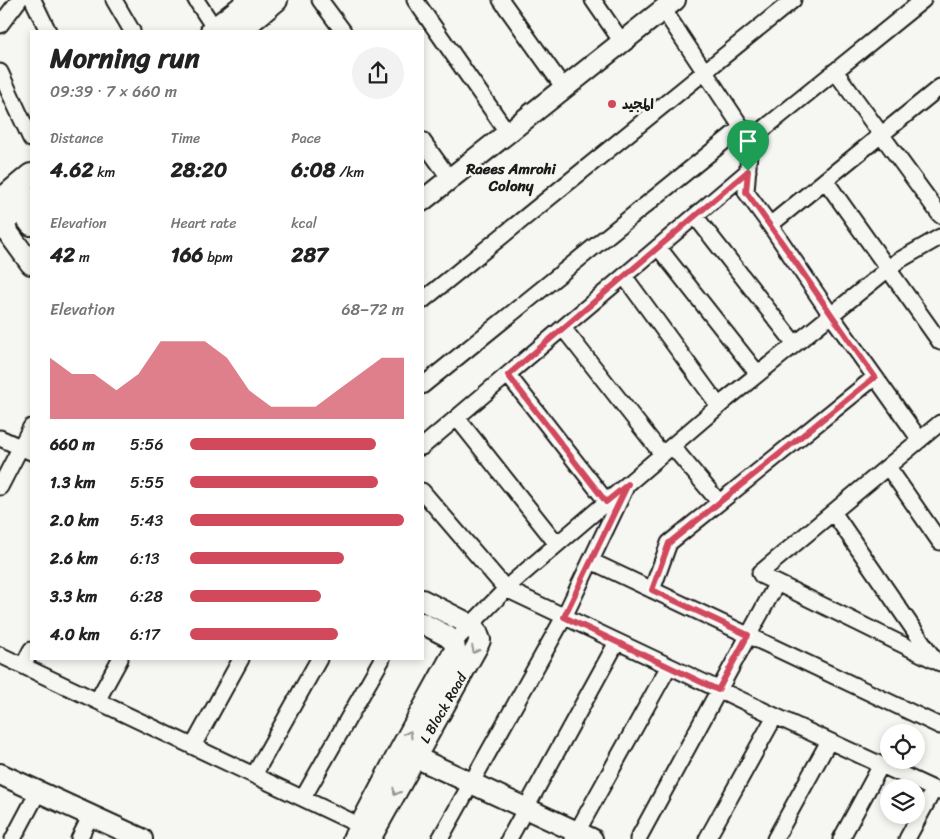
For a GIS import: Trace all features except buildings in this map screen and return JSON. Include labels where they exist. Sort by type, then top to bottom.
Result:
[{"type":"main road","points":[[213,30],[249,21],[276,0]]},
{"type":"main road","points":[[2,231],[15,203],[30,178]]},
{"type":"street","points":[[0,25],[18,0]]},
{"type":"street","points":[[33,0],[48,30]]},
{"type":"street","points":[[114,0],[131,30]]},
{"type":"street","points":[[196,0],[213,30]]},
{"type":"street","points":[[320,0],[342,30]]},
{"type":"street","points":[[415,0],[508,133]]},
{"type":"street","points":[[502,0],[564,88]]},
{"type":"street","points":[[593,0],[622,42]]},
{"type":"street","points":[[424,299],[793,0]]},
{"type":"street","points":[[750,140],[923,0]]},
{"type":"street","points":[[424,199],[669,5],[705,72],[750,140],[746,192],[920,440]]},
{"type":"street","points":[[836,71],[940,215]]},
{"type":"street","points":[[0,72],[30,137]]},
{"type":"street","points":[[770,225],[939,89]]},
{"type":"street","points":[[424,384],[742,127]]},
{"type":"street","points":[[424,143],[450,179]]},
{"type":"street","points":[[424,445],[748,171]]},
{"type":"street","points":[[825,180],[940,342]]},
{"type":"street","points":[[695,216],[795,344]]},
{"type":"street","points":[[2,231],[30,263]]},
{"type":"street","points":[[424,624],[447,636],[454,642],[513,582],[719,406],[888,268],[940,237]]},
{"type":"street","points":[[658,247],[758,374]]},
{"type":"street","points":[[624,276],[719,406]]},
{"type":"street","points":[[563,328],[667,450],[720,502]]},
{"type":"street","points":[[508,375],[606,502]]},
{"type":"street","points":[[652,590],[669,543],[875,377]]},
{"type":"street","points":[[456,418],[557,544]]},
{"type":"street","points":[[938,662],[762,576],[760,573],[940,423]]},
{"type":"street","points":[[0,487],[26,450],[30,432]]},
{"type":"street","points":[[0,438],[26,450]]},
{"type":"street","points":[[888,466],[940,542]]},
{"type":"street","points":[[440,839],[564,617],[628,484]]},
{"type":"street","points":[[424,493],[506,589],[880,765]]},
{"type":"street","points":[[833,512],[938,662]]},
{"type":"street","points":[[591,561],[940,726]]},
{"type":"street","points":[[638,839],[777,583]]},
{"type":"street","points":[[424,601],[471,625]]},
{"type":"street","name":"L Block Road","points":[[361,835],[415,757],[477,647],[480,640],[477,632],[471,625]]},
{"type":"street","name":"L Block Road","points":[[361,835],[400,750],[456,650],[454,642]]},
{"type":"street","points":[[509,839],[617,642]]},
{"type":"street","points":[[23,666],[30,652]]},
{"type":"street","points":[[0,656],[303,798],[361,835]]},
{"type":"street","points":[[97,701],[119,660]]},
{"type":"street","points":[[193,746],[240,660]]},
{"type":"street","points":[[254,775],[318,660]]},
{"type":"street","points":[[303,798],[381,660]]},
{"type":"street","points":[[415,757],[581,837],[669,666]]},
{"type":"street","points":[[707,839],[776,716]]},
{"type":"street","points":[[775,839],[829,741]]},
{"type":"street","points":[[841,839],[880,767]]},
{"type":"street","points":[[890,769],[937,791],[907,839]]},
{"type":"street","points":[[0,774],[142,839]]},
{"type":"street","points":[[13,839],[38,792]]},
{"type":"street","points":[[78,839],[92,815]]},
{"type":"place","name":"المجید","points":[[612,104]]},
{"type":"district","name":"Raees Amrohi Colony","points":[[511,178]]},
{"type":"route","points":[[748,171],[746,192],[875,377],[669,543],[652,590],[748,635],[718,690],[564,617],[628,484],[606,502],[508,375],[748,171]]}]
